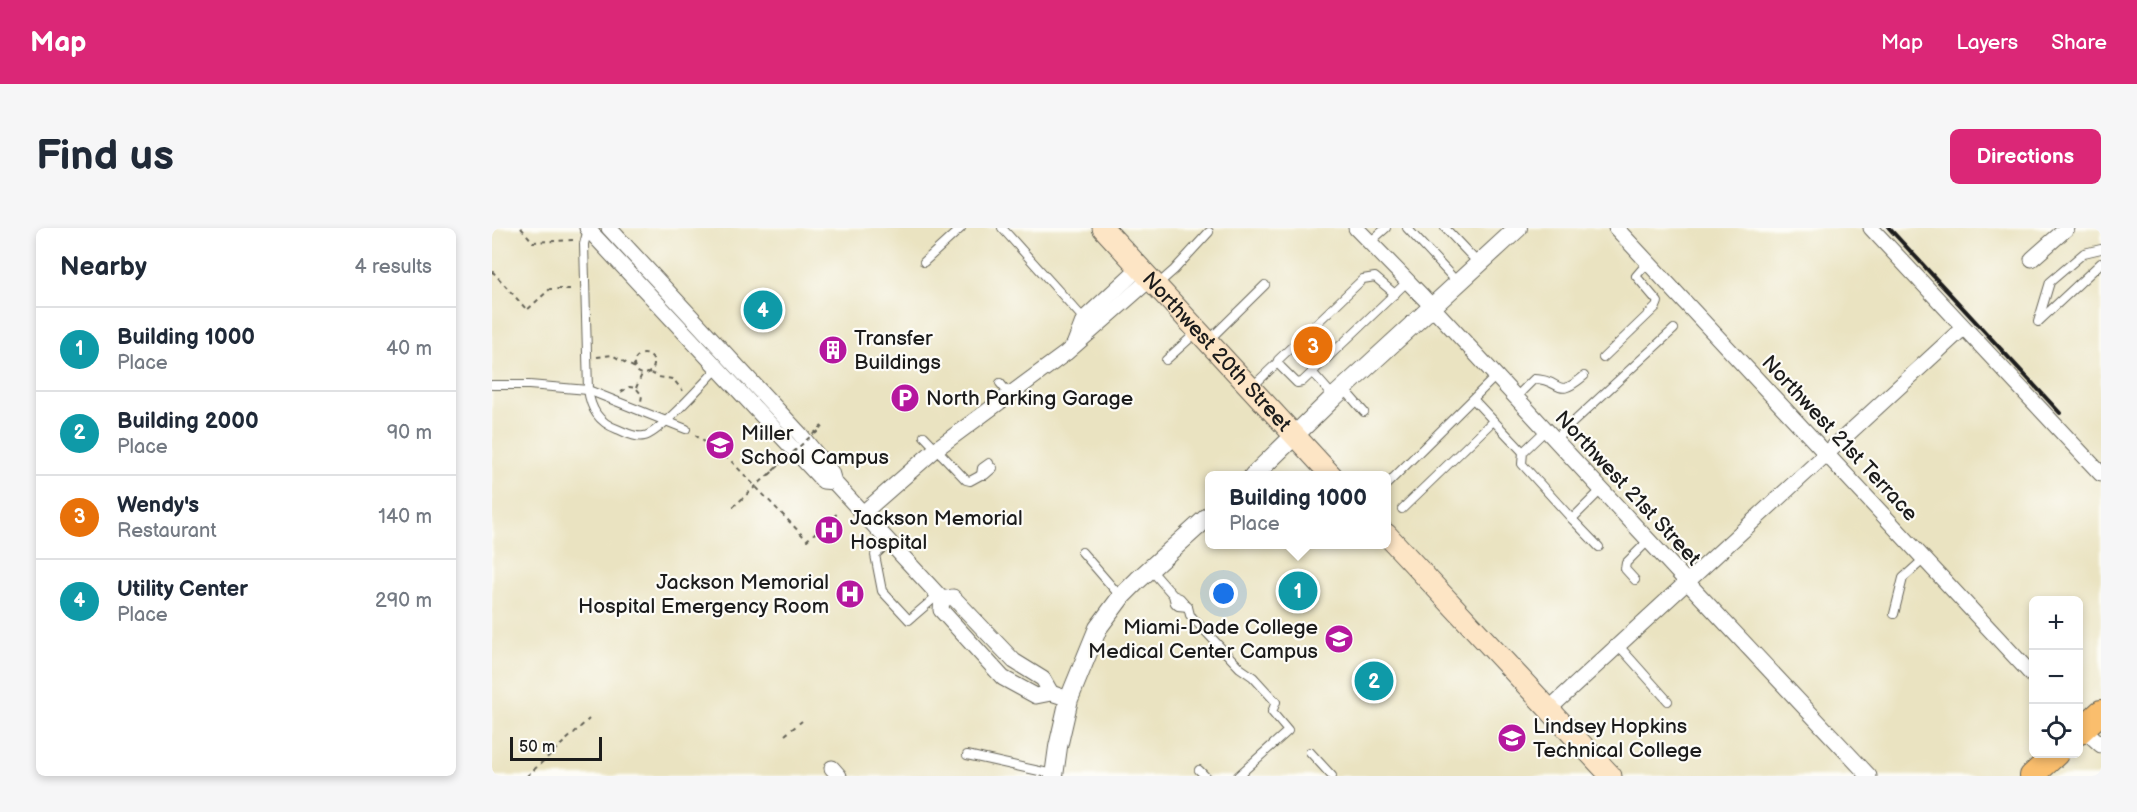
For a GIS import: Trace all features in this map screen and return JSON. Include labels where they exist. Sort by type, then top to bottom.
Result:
[{"type":"main road","name":"Northwest 20th Street","points":[[1103,228],[1327,471]]},
{"type":"main road","points":[[1391,539],[1611,776]]},
{"type":"main road","points":[[2083,726],[2101,712]]},
{"type":"main road","points":[[2032,776],[2051,758]]},
{"type":"street","points":[[609,228],[724,363]]},
{"type":"street","name":"Northwest 21st Street","points":[[1356,228],[1869,776]]},
{"type":"street","points":[[1258,471],[1338,392],[1518,228]]},
{"type":"street","name":"Northwest 21st Terrace","points":[[1616,228],[2029,672]]},
{"type":"street","points":[[1871,228],[2101,474]]},
{"type":"street","points":[[2032,259],[2067,228]]},
{"type":"street","points":[[585,231],[807,442],[831,472],[834,482],[940,597],[941,610],[1003,678],[1035,696],[1051,693],[1069,699]]},
{"type":"street","points":[[863,513],[936,449],[1074,345],[1148,278]]},
{"type":"street","points":[[1074,345],[1084,319],[1148,278]]},
{"type":"street","points":[[1550,710],[1963,328]]},
{"type":"street","points":[[1054,775],[1069,699],[1098,628],[1121,597],[1205,519]]},
{"type":"street","points":[[2083,730],[2101,745]]},
{"type":"lane","points":[[924,262],[961,228]]},
{"type":"lane","points":[[1002,228],[1084,319]]},
{"type":"lane","points":[[1370,242],[1386,228]]},
{"type":"lane","points":[[1407,228],[1457,283]]},
{"type":"lane","points":[[1445,228],[1479,264]]},
{"type":"lane","points":[[585,231],[588,390],[592,409],[602,421],[635,436],[652,434],[668,421],[724,363]]},
{"type":"lane","points":[[1148,278],[1174,270],[1209,232]]},
{"type":"lane","points":[[2101,249],[2084,253],[2050,282],[2038,322],[2101,263]]},
{"type":"lane","points":[[1603,358],[1656,308],[1658,302],[1636,276],[1648,262]]},
{"type":"lane","points":[[1251,388],[1363,279],[1375,277],[1395,294]]},
{"type":"lane","points":[[1277,363],[1297,383],[1302,382],[1408,281]]},
{"type":"lane","points":[[1166,360],[1203,336],[1266,285]]},
{"type":"lane","points":[[1523,452],[1551,435],[1674,329]]},
{"type":"lane","points":[[1312,372],[1364,412]]},
{"type":"lane","points":[[1391,481],[1496,376]]},
{"type":"lane","points":[[1516,397],[1534,379],[1545,379],[1560,388],[1569,388],[1584,376]]},
{"type":"lane","points":[[1000,383],[1010,395]]},
{"type":"lane","points":[[492,385],[529,384],[588,390],[686,429]]},
{"type":"lane","points":[[1474,400],[1523,452],[1522,464],[1599,547]]},
{"type":"lane","points":[[1402,509],[1493,421]]},
{"type":"lane","points":[[924,436],[966,480],[975,480],[981,475],[985,476],[991,465]]},
{"type":"lane","points":[[1572,519],[1601,490]]},
{"type":"lane","points":[[1635,580],[1625,569],[1626,563],[1648,541]]},
{"type":"lane","points":[[889,542],[875,555],[882,591],[909,620],[940,597]]},
{"type":"lane","points":[[1082,552],[1121,597]]},
{"type":"lane","points":[[1894,614],[1903,578],[1924,559]]},
{"type":"lane","points":[[1150,569],[1173,595],[1178,606],[1188,607],[1190,615],[1276,702],[1272,712],[1288,731],[1238,776]]},
{"type":"lane","points":[[1619,646],[1668,700]]},
{"type":"lane","points":[[1310,752],[1332,776]]},
{"type":"lane","points":[[967,755],[1054,775]]},
{"type":"path","points":[[521,228],[533,242],[585,231]]},
{"type":"path","points":[[492,273],[527,310],[550,289],[572,288]]},
{"type":"path","points":[[635,368],[636,359],[647,354],[654,361],[651,373]]},
{"type":"path","points":[[596,357],[612,355],[642,374],[651,373],[658,377],[673,379],[684,392]]},
{"type":"path","points":[[636,388],[642,374]]},
{"type":"path","points":[[619,394],[625,388],[636,388],[642,395],[641,402]]},
{"type":"path","points":[[733,507],[822,426]]},
{"type":"path","points":[[686,429],[731,461],[807,540],[840,512]]},
{"type":"path","points":[[769,475],[792,455]]},
{"type":"path","points":[[527,776],[589,719]]},
{"type":"path","points":[[785,735],[802,721]]},
{"type":"railway","points":[[1889,228],[2060,413]]},
{"type":"place","name":"Utility Center","points":[[763,310]]},
{"type":"place","name":"Wendy's","points":[[1313,346]]},
{"type":"place","name":"Transfer Buildings","points":[[833,350]]},
{"type":"place","name":"North Parking Garage","points":[[905,398]]},
{"type":"place","name":"Miller School Campus","points":[[720,445]]},
{"type":"place","name":"Jackson Memorial Hospital","points":[[829,530]]},
{"type":"place","name":"Building 1000","points":[[1298,591]]},
{"type":"place","name":"Jackson Memorial Hospital Emergency Room","points":[[850,594]]},
{"type":"place","name":"Miami-Dade College Medical Center Campus","points":[[1339,639]]},
{"type":"place","name":"Building 2000","points":[[1374,681]]},
{"type":"place","name":"Lindsey Hopkins Technical College","points":[[1512,738]]}]
